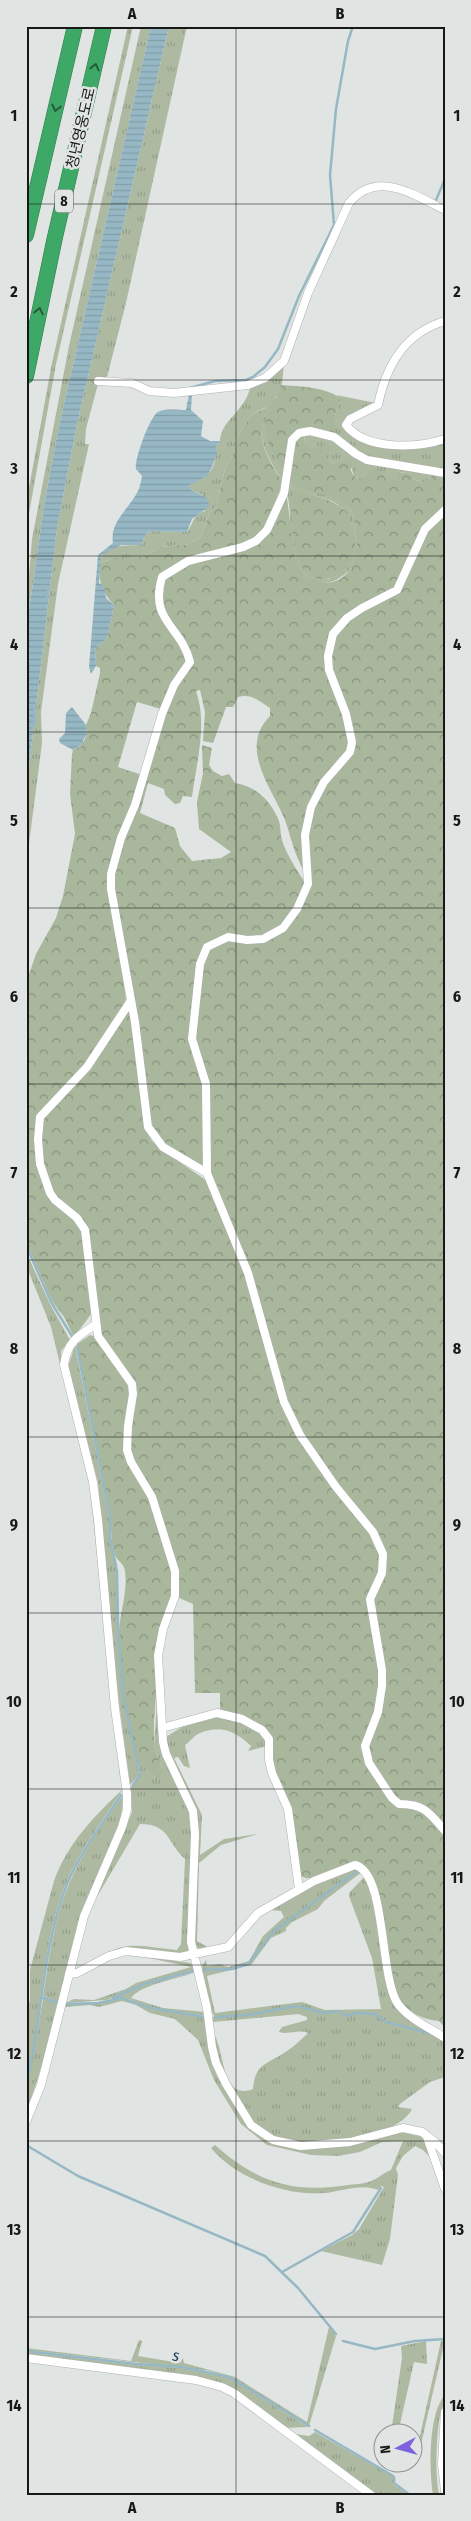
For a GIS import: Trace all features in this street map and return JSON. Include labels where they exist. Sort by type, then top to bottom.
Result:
[{"type":"highway","name":"청년영웅도로","points":[[26,235],[75,26]]},
{"type":"highway","name":"청년영웅도로","points":[[26,376],[55,237],[104,26]]},
{"type":"street","points":[[98,381],[132,383],[149,391],[174,393],[258,382],[274,372],[284,361],[308,293],[349,203],[356,194],[371,188],[390,186],[404,190],[445,210]]},
{"type":"street","points":[[445,321],[408,342],[387,369],[378,405],[350,418],[346,425],[350,431],[363,437],[402,447],[445,439]]},
{"type":"street","points":[[207,1173],[162,1147],[148,1128],[135,1022],[111,889],[111,874],[162,714],[174,685],[190,662],[187,648],[168,625],[159,605],[158,596],[162,577],[188,561],[243,547],[256,541],[267,530],[284,493],[292,440],[299,433],[310,431],[334,437],[367,460],[445,473]]},
{"type":"street","points":[[445,510],[425,529],[397,590],[347,618],[333,634],[328,656],[329,670],[348,723],[352,742],[350,752],[324,782],[311,807],[305,835],[308,884],[291,920],[283,928],[263,939],[247,940],[228,937],[207,947],[203,954],[192,1039],[206,1084],[207,1173],[248,1274],[284,1402],[300,1435],[336,1487],[373,1532],[383,1554],[382,1574],[370,1599],[382,1670],[382,1686],[378,1712],[365,1746],[366,1756],[392,1798],[398,1804],[409,1804],[429,1812],[445,1830]]},
{"type":"street","points":[[130,1002],[88,1067],[40,1117],[40,1164],[50,1193],[55,1200],[77,1218],[85,1230],[95,1325],[98,1336],[132,1384],[133,1394],[128,1426],[127,1450],[131,1462],[152,1497],[175,1571],[175,1596],[163,1628],[158,1656],[162,1728],[166,1754],[193,1811],[195,1834],[190,1928],[194,1955],[207,2008],[216,2063],[251,2125],[273,2140],[300,2146],[350,2142],[403,2128],[422,2132],[445,2153]]},
{"type":"street","points":[[26,2122],[41,2085],[84,1916],[122,1827],[126,1810],[127,1794],[115,1708],[93,1482],[64,1365],[70,1343],[95,1325]]},
{"type":"street","points":[[162,1728],[217,1713],[242,1719],[262,1730],[269,1739],[269,1760],[272,1773],[288,1809],[299,1889]]},
{"type":"street","points":[[69,1974],[77,1973],[110,1956],[126,1952],[180,1957],[228,1947],[258,1913],[299,1889],[349,1866],[360,1866],[372,1884],[380,1914],[387,1973],[393,1995],[405,2011],[445,2038]]},
{"type":"street","points":[[427,2137],[445,2189]]},
{"type":"street","points":[[26,2358],[196,2380],[222,2387],[234,2393],[371,2495]]},
{"type":"street","points":[[445,2412],[442,2464],[445,2492]]},
{"type":"green space","points":[[128,26],[133,26],[56,364],[26,530],[26,504],[52,363]]},
{"type":"green space","points":[[141,26],[151,26],[59,426],[44,505],[29,611],[26,613],[32,539],[69,346]]},
{"type":"green space","points":[[169,26],[187,26],[126,303],[106,381],[98,384],[86,429],[85,444],[89,444],[58,584],[41,712],[42,743],[26,867],[26,792],[57,528],[77,424]]},
{"type":"green space","points":[[284,364],[281,392],[275,398],[277,461],[285,474],[283,482],[267,455],[264,446],[261,426],[267,407],[252,414],[238,435],[232,457],[225,469],[216,507],[210,512],[201,537],[189,544],[161,547],[142,557],[108,560],[100,563],[101,556],[110,549],[120,546],[141,545],[146,534],[150,531],[187,532],[195,517],[205,511],[203,495],[191,490],[189,485],[205,477],[212,469],[216,457],[216,445],[220,443],[223,429],[243,404],[250,388],[271,378]]},
{"type":"green space","points":[[281,385],[321,390],[341,399],[335,415],[335,435],[298,431],[285,474],[268,443],[265,426],[269,409],[278,395]]},
{"type":"green space","points":[[336,395],[376,403],[348,416],[342,424],[351,433],[363,440],[376,445],[404,448],[445,442],[445,470],[368,457],[358,452],[335,435],[335,415],[341,399]]},
{"type":"green space","points":[[268,407],[263,417],[261,436],[267,455],[283,482],[265,528],[255,538],[242,545],[186,558],[160,575],[157,603],[160,613],[183,649],[187,662],[161,709],[137,702],[118,767],[142,775],[108,874],[126,998],[124,1005],[100,1046],[37,1124],[48,1194],[83,1231],[92,1313],[74,1337],[64,1317],[52,1301],[26,1242],[26,983],[36,954],[56,918],[63,896],[75,834],[70,794],[72,754],[73,750],[81,746],[87,735],[86,725],[91,713],[100,673],[100,668],[96,666],[95,649],[107,638],[114,605],[106,596],[102,586],[100,563],[115,558],[142,557],[161,547],[189,544],[201,537],[210,512],[216,507],[225,469],[232,457],[238,435],[252,414]]},
{"type":"green space","points":[[304,433],[333,438],[356,455],[445,475],[445,480],[433,476],[428,481],[422,483],[414,479],[412,474],[400,472],[390,482],[376,476],[359,479],[354,477],[351,466],[342,463],[333,464],[328,460],[327,452],[306,446]]},
{"type":"green space","points":[[304,433],[305,442],[310,448],[321,448],[325,443],[329,445],[328,460],[333,464],[347,460],[352,463],[352,472],[358,479],[369,475],[372,469],[380,471],[387,481],[395,479],[399,472],[412,474],[414,479],[422,483],[428,481],[433,475],[445,480],[445,508],[434,516],[396,589],[346,616],[325,656],[349,732],[348,751],[314,795],[304,871],[295,852],[285,820],[266,781],[257,755],[257,741],[261,728],[270,716],[270,708],[258,700],[247,696],[238,697],[233,707],[226,707],[213,743],[203,741],[205,712],[200,690],[196,691],[201,717],[201,730],[192,797],[183,796],[180,803],[175,804],[165,795],[164,789],[148,783],[140,813],[175,828],[180,846],[192,861],[221,858],[231,852],[199,829],[197,802],[203,773],[202,745],[212,748],[209,765],[213,771],[222,776],[229,774],[235,783],[250,787],[272,807],[279,821],[281,838],[287,852],[306,884],[282,927],[262,937],[238,936],[206,945],[189,1039],[194,1060],[204,1085],[204,1168],[155,1138],[147,1115],[112,889],[113,874],[175,685],[192,662],[160,605],[163,578],[177,568],[257,542],[286,490],[295,562],[305,577],[318,582],[339,580],[347,574],[352,566],[357,544],[354,519],[350,509],[335,498],[302,489],[288,481],[294,440]]},
{"type":"green space","points":[[288,481],[329,495],[344,503],[350,509],[354,519],[359,550],[355,563],[341,577],[323,583],[313,582],[298,569],[292,550],[286,490]],"holes":[[[307,494],[339,505],[345,511],[349,519],[353,539],[354,552],[329,579],[313,577],[299,560],[294,538],[292,496]]]},
{"type":"green space","points":[[292,492],[322,497],[335,503],[347,512],[354,532],[354,553],[347,567],[335,576],[321,579],[307,573],[302,567],[293,535]]},
{"type":"green space","points":[[445,513],[445,1828],[437,1817],[399,1802],[371,1762],[367,1746],[383,1701],[372,1599],[385,1554],[302,1434],[286,1402],[256,1295],[209,1172],[209,1099],[195,1048],[202,964],[208,948],[221,941],[274,936],[305,898],[307,836],[317,797],[354,742],[329,656],[334,635],[348,619],[389,598],[427,530]]},
{"type":"green space","points":[[129,1010],[145,1128],[152,1141],[161,1149],[207,1181],[234,1242],[252,1296],[266,1353],[282,1403],[377,1545],[381,1563],[368,1599],[380,1670],[379,1701],[363,1746],[390,1799],[420,1809],[445,1834],[445,2028],[439,2021],[414,2013],[404,2005],[396,1994],[370,1874],[366,1868],[355,1862],[311,1878],[305,1878],[300,1875],[294,1838],[272,1760],[272,1738],[220,1711],[220,1693],[195,1693],[193,1604],[177,1597],[177,1571],[129,1450],[136,1394],[100,1335],[88,1229],[52,1192],[42,1163],[40,1139],[42,1118]]},
{"type":"green space","points":[[26,1252],[50,1304],[70,1340],[61,1351],[61,1358],[92,1487],[122,1780],[120,1777],[90,1488],[51,1327],[26,1265]]},
{"type":"green space","points":[[90,1335],[96,1337],[126,1377],[131,1394],[125,1450],[150,1498],[173,1572],[173,1596],[161,1628],[154,1722],[154,1746],[162,1768],[160,1780],[139,1765],[124,1699],[119,1647],[126,1579],[125,1571],[116,1557],[111,1536],[111,1517],[77,1344]]},
{"type":"green space","points":[[75,1345],[109,1517],[110,1537],[117,1571],[117,1626],[123,1695],[139,1775],[130,1785],[118,1695],[98,1483],[68,1367]]},
{"type":"green space","points":[[158,1685],[161,1742],[188,1802],[193,1834],[190,1949],[185,1953],[108,1954],[115,1949],[132,1946],[177,1950],[181,1944],[185,1859],[163,1831],[157,1827],[140,1824],[95,1900],[132,1812],[131,1787],[141,1775],[139,1765],[145,1766],[155,1777],[162,1768],[154,1746]]},
{"type":"green space","points":[[217,1716],[255,1728],[265,1739],[267,1746],[248,1751],[251,1746],[234,1733],[215,1729],[198,1734],[185,1745],[190,1768],[184,1766],[178,1757],[174,1758],[202,1815],[200,1855],[224,1839],[258,1834],[221,1845],[199,1863],[197,1941],[211,1949],[200,1950],[195,1945],[196,1811],[168,1753],[166,1737],[188,1723]]},
{"type":"green space","points":[[123,1789],[78,1858],[66,1883],[58,1907],[51,1931],[26,2081],[26,2014],[30,2000],[30,1970],[54,1881],[74,1842],[102,1809]]},
{"type":"green space","points":[[123,1795],[121,1819],[78,1923],[58,2002],[43,1996],[59,1911],[80,1861],[93,1838]]},
{"type":"green space","points":[[355,1868],[362,1872],[324,1901],[318,1909],[292,1922],[286,1928],[286,1931],[271,1938],[251,1965],[207,1976],[215,2013],[302,2002],[325,2010],[381,2009],[372,1958],[349,1896],[349,1893],[365,1876],[377,1915],[384,1973],[391,1996],[445,2041],[445,2077],[430,2082],[400,2104],[398,2107],[412,2109],[397,2124],[384,2130],[363,2137],[331,2143],[308,2144],[286,2141],[266,2133],[249,2117],[234,2096],[219,2063],[213,2033],[217,2040],[229,2081],[235,2088],[242,2091],[253,2089],[254,2080],[260,2069],[290,2049],[308,2033],[279,2032],[282,2027],[307,2020],[307,2017],[298,2014],[213,2022],[212,2017],[215,2017],[209,2007],[202,1966],[206,1960],[207,1966],[220,1964],[228,1967],[249,1961],[263,1936],[284,1917],[281,1911],[270,1910],[315,1884]]},
{"type":"green space","points":[[135,1955],[190,1963],[196,1970],[144,1983],[107,2000],[65,2003],[74,1999],[94,2000],[126,1989],[136,1983],[191,1967]]},
{"type":"green space","points":[[196,1972],[151,1985],[131,1998],[163,2008],[205,2012],[206,2016],[152,2008],[129,1999],[113,1998],[144,1985]]},
{"type":"green space","points":[[43,1999],[52,2000],[57,2004],[46,2053],[26,2114],[26,2091]]},
{"type":"green space","points":[[121,1999],[151,2009],[206,2017],[210,2057],[216,2074],[252,2131],[263,2138],[293,2148],[314,2148],[396,2132],[412,2131],[426,2138],[431,2158],[423,2150],[415,2146],[403,2156],[396,2168],[398,2175],[390,2239],[382,2265],[321,2251],[352,2235],[359,2229],[384,2187],[381,2186],[378,2190],[359,2187],[325,2193],[294,2192],[248,2177],[234,2169],[211,2148],[215,2145],[244,2167],[273,2181],[289,2185],[322,2188],[360,2184],[374,2180],[391,2170],[403,2141],[382,2142],[360,2152],[338,2156],[311,2155],[267,2145],[241,2124],[214,2080],[198,2040],[175,2019],[150,2013],[136,2005],[122,2001],[99,2007],[90,2005],[65,2007],[65,2005],[99,2003]]},
{"type":"green space","points":[[329,2327],[336,2336],[309,2426],[229,2376],[205,2370],[26,2350],[26,2348],[131,2361],[139,2340],[142,2341],[138,2356],[180,2363],[183,2358],[184,2363],[235,2377],[307,2422]]},
{"type":"green space","points":[[445,2340],[424,2431],[423,2424],[441,2341]]},
{"type":"green space","points":[[426,2341],[427,2364],[414,2362],[400,2424],[392,2424],[402,2358],[401,2346]]},
{"type":"green space","points":[[26,2352],[136,2365],[182,2368],[229,2378],[308,2427],[283,2428],[223,2386],[26,2356]]},
{"type":"green space","points":[[445,2395],[437,2440],[436,2468],[439,2495],[433,2495],[431,2443],[435,2415],[439,2403]]},
{"type":"green space","points":[[315,2432],[374,2465],[374,2474],[389,2474],[393,2477],[393,2484],[408,2495],[377,2495],[295,2434],[309,2436]]},
{"type":"water","points":[[151,26],[169,26],[77,424],[57,528],[26,792],[26,649],[29,623],[26,621],[26,613],[29,611],[44,505],[59,426]]},
{"type":"water","points":[[189,394],[192,394],[191,410],[203,421],[201,436],[210,441],[220,441],[216,445],[217,454],[207,476],[189,485],[191,490],[206,497],[210,506],[192,519],[187,532],[150,531],[146,534],[141,545],[121,545],[101,555],[99,583],[104,586],[106,598],[114,605],[107,638],[95,649],[96,666],[91,674],[89,667],[98,555],[113,543],[114,528],[139,489],[142,476],[136,469],[137,457],[151,421],[161,411],[186,410]]},
{"type":"water","points":[[72,707],[86,725],[87,735],[83,740],[83,744],[73,750],[60,743],[59,739],[65,733],[66,713]]},
{"type":"waterway","points":[[190,388],[215,381],[246,380],[265,367],[278,349],[299,296],[334,225],[330,175],[336,109],[348,41],[353,26]]},
{"type":"waterway","points":[[436,200],[445,179]]},
{"type":"waterway","points":[[46,600],[49,587]]},
{"type":"waterway","points":[[32,730],[35,720],[34,706]]},
{"type":"waterway","points":[[26,1245],[51,1302],[72,1336]]},
{"type":"waterway","points":[[77,1347],[110,1517],[110,1537],[117,1571],[118,1626],[123,1695],[140,1775],[133,1785]]},
{"type":"waterway","points":[[26,2086],[36,2036],[47,1959],[59,1908],[67,1884],[78,1861],[121,1795]]},
{"type":"waterway","points":[[203,1970],[232,1969],[248,1964],[274,1931],[356,1872]]},
{"type":"waterway","points":[[113,1998],[144,1984],[194,1971]]},
{"type":"waterway","points":[[41,1997],[58,2003]]},
{"type":"waterway","points":[[65,2004],[99,2003],[121,1998],[151,2008],[205,2017]]},
{"type":"waterway","points":[[215,2017],[248,2015],[296,2006],[325,2013],[337,2011],[347,2016],[356,2013],[375,2014],[386,2022],[429,2033]]},
{"type":"waterway","points":[[26,2145],[78,2176],[265,2256],[298,2288],[336,2334]]},
{"type":"waterway","points":[[282,2272],[353,2232],[381,2188]]},
{"type":"waterway","points":[[343,2341],[375,2349],[415,2341],[445,2339]]},
{"type":"waterway","name":"s","points":[[26,2351],[136,2364],[182,2367],[229,2377],[309,2426]]},
{"type":"waterway","name":"s","points":[[315,2430],[390,2474],[394,2477],[394,2483],[410,2495]]}]
